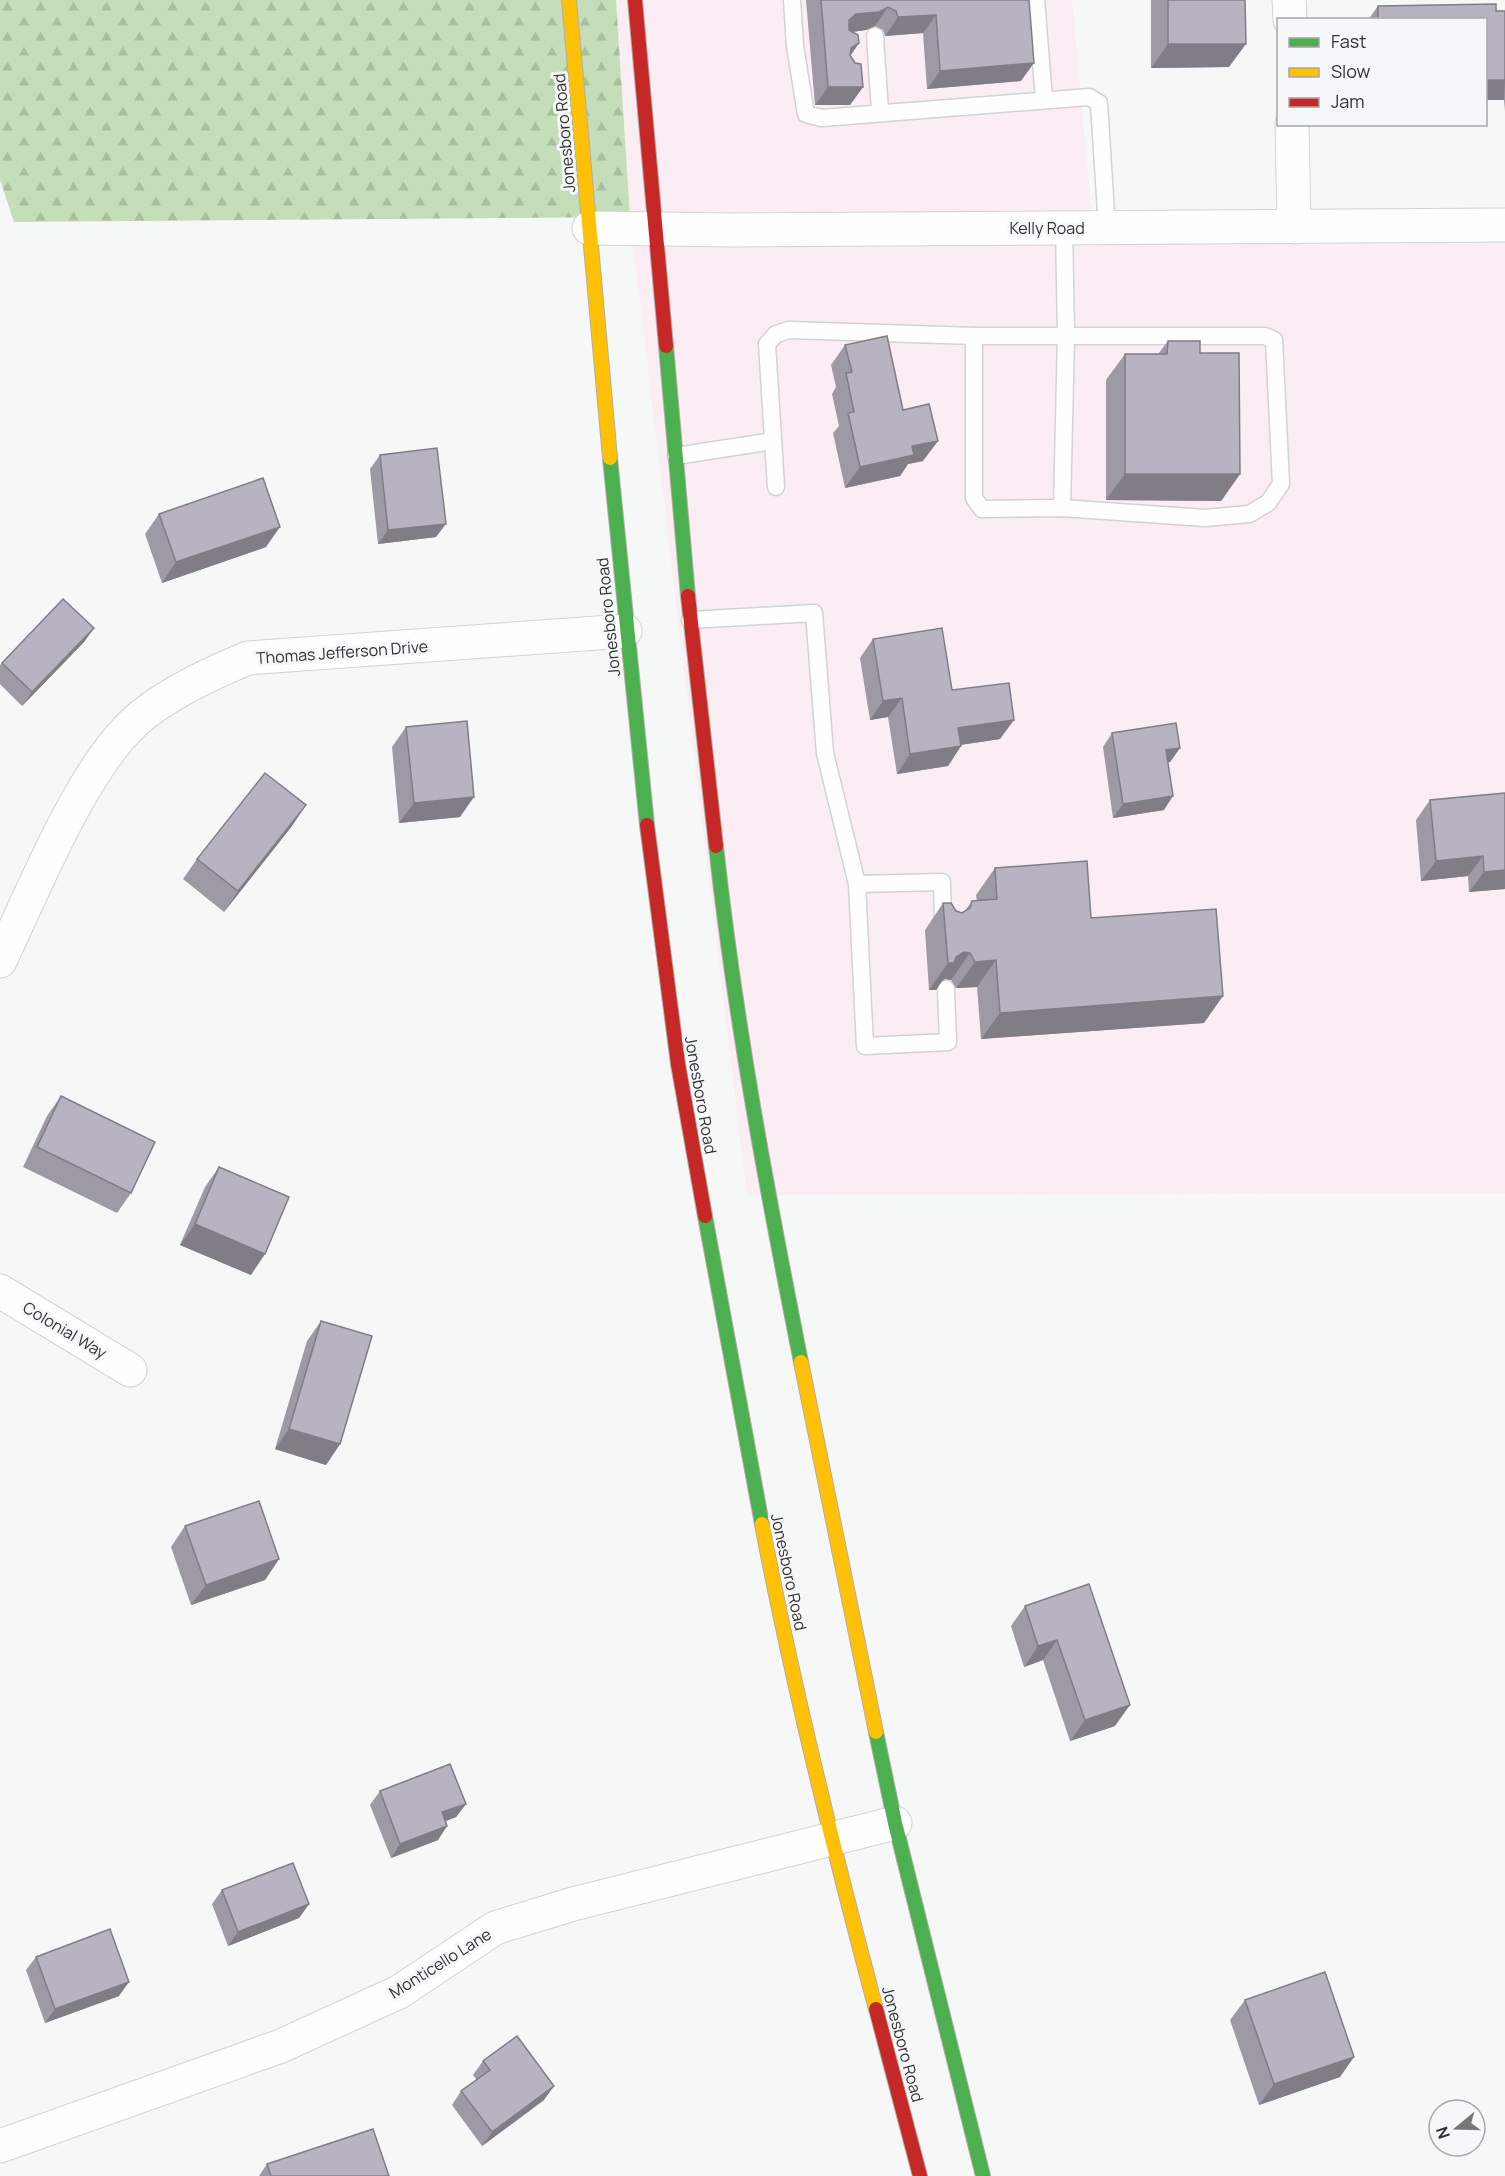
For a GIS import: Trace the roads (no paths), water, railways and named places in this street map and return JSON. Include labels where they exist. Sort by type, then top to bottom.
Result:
[{"type":"main road","name":"Jonesboro Road","points":[[569,0],[625,631],[654,890],[678,1064],[779,1612],[831,1840],[920,2176]]},
{"type":"main road","points":[[635,0],[690,620],[730,972],[765,1179],[840,1562],[895,1823],[983,2176]]},
{"type":"street","points":[[1289,0],[1290,18]]},
{"type":"street","points":[[1292,126],[1294,227]]},
{"type":"street","name":"Kelly Road","points":[[589,228],[1505,225]]},
{"type":"street","name":"Thomas Jefferson Drive","points":[[0,960],[74,809],[111,749],[143,715],[205,676],[248,658],[625,631]]},
{"type":"street","name":"Colonial Way","points":[[0,1291],[130,1370]]},
{"type":"street","name":"Monticello Lane","points":[[0,2146],[87,2117],[280,2046],[399,1992],[495,1928],[573,1904],[895,1823]]},
{"type":"lane","points":[[795,0],[806,76],[806,114],[822,118],[1089,97],[1099,103],[1107,228]]},
{"type":"lane","points":[[1036,0],[1044,99]]},
{"type":"lane","points":[[855,42],[875,38],[880,112]]},
{"type":"lane","points":[[857,72],[877,70]]},
{"type":"lane","points":[[1062,508],[1066,336],[1064,227]]},
{"type":"lane","points":[[776,488],[767,344],[776,334],[789,330],[974,336],[1266,336],[1274,340],[1281,484],[1268,503],[1249,514],[1205,518],[1062,508],[982,509],[974,498],[974,336]]},
{"type":"lane","points":[[676,456],[773,441]]},
{"type":"lane","points":[[690,620],[814,613],[825,753],[857,884],[865,1046],[948,1042],[946,989]]},
{"type":"lane","points":[[857,884],[942,882],[943,929]]}]
